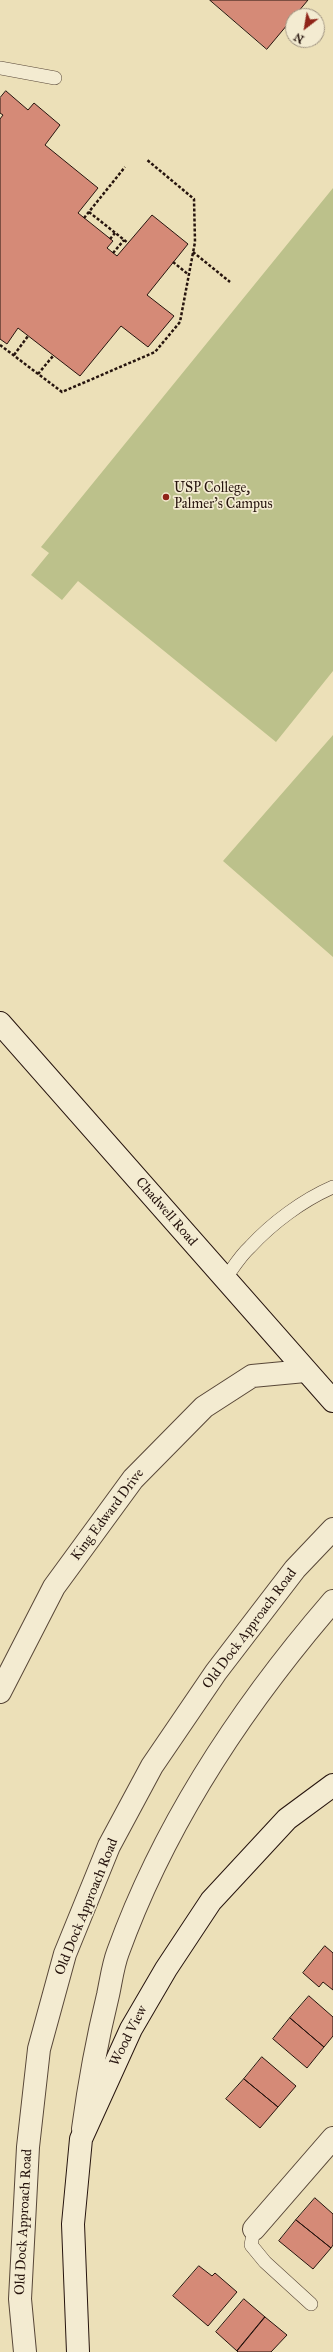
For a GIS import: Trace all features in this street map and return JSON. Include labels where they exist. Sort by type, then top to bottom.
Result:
[{"type":"street","name":"Chadwell Road","points":[[0,1023],[333,1401]]},
{"type":"street","name":"King Edward Drive","points":[[0,1692],[54,1587],[133,1479],[204,1407],[252,1376],[305,1371]]},
{"type":"street","name":"Old Dock Approach Road","points":[[25,2352],[20,2299],[28,2147],[39,2050],[65,1954],[109,1846],[152,1766],[216,1672],[295,1569],[333,1529]]},
{"type":"street","points":[[81,2139],[94,2053],[118,1953],[158,1856],[229,1736],[290,1651],[333,1601]]},
{"type":"street","name":"Wood View","points":[[78,2352],[73,2224],[81,2139],[131,2029],[166,1969],[211,1901],[287,1819],[333,1785]]},
{"type":"street","points":[[254,2229],[333,2138]]},
{"type":"lane","points":[[0,68],[55,78]]},
{"type":"lane","points":[[225,1279],[250,1247],[288,1214],[320,1192],[333,1186]]},
{"type":"lane","points":[[254,2229],[251,2245],[265,2262],[311,2304]]},
{"type":"path","points":[[0,345],[62,392],[155,352],[180,322],[193,252],[194,200],[146,159]]},
{"type":"path","points":[[84,218],[125,167]]},
{"type":"path","points":[[89,212],[128,243]]},
{"type":"path","points":[[110,239],[116,233]]},
{"type":"path","points":[[113,253],[124,240]]},
{"type":"path","points":[[193,252],[230,282]]},
{"type":"path","points":[[173,262],[188,275]]},
{"type":"path","points":[[14,355],[28,336]]},
{"type":"path","points":[[38,374],[53,356]]},
{"type":"green space","points":[[333,188],[333,671],[276,742],[78,581],[62,600],[31,575],[49,553],[41,547]]},
{"type":"green space","points":[[333,735],[333,957],[223,861]]},
{"type":"building","points":[[210,0],[308,0],[301,8],[285,8],[285,27],[267,49]]},
{"type":"building","points":[[6,91],[28,110],[34,103],[60,125],[45,145],[98,188],[78,213],[113,241],[107,248],[117,256],[152,215],[188,244],[147,295],[174,316],[148,347],[121,326],[80,376],[18,328],[7,344],[0,339],[0,119],[3,115],[0,113],[0,98]]},
{"type":"building","points":[[325,1946],[333,1953],[333,1990],[323,1982],[319,1987],[303,1973]]},
{"type":"building","points":[[309,1996],[333,2017],[333,2036],[324,2047],[290,2018]]},
{"type":"building","points":[[290,2018],[324,2047],[307,2068],[273,2039]]},
{"type":"building","points":[[262,2057],[296,2086],[278,2107],[244,2079]]},
{"type":"building","points":[[244,2079],[278,2107],[260,2128],[226,2099]]},
{"type":"building","points":[[315,2198],[333,2214],[333,2245],[331,2248],[296,2220]]},
{"type":"building","points":[[296,2220],[331,2248],[313,2269],[279,2241]]},
{"type":"building","points":[[199,2266],[212,2276],[215,2273],[237,2292],[208,2326],[173,2296]]},
{"type":"building","points":[[244,2299],[265,2317],[237,2351],[216,2332]]},
{"type":"building","points":[[265,2317],[287,2335],[271,2352],[238,2352],[237,2351]]},
{"type":"place","name":"USP College, Palmer's Campus","points":[[166,497]]}]
